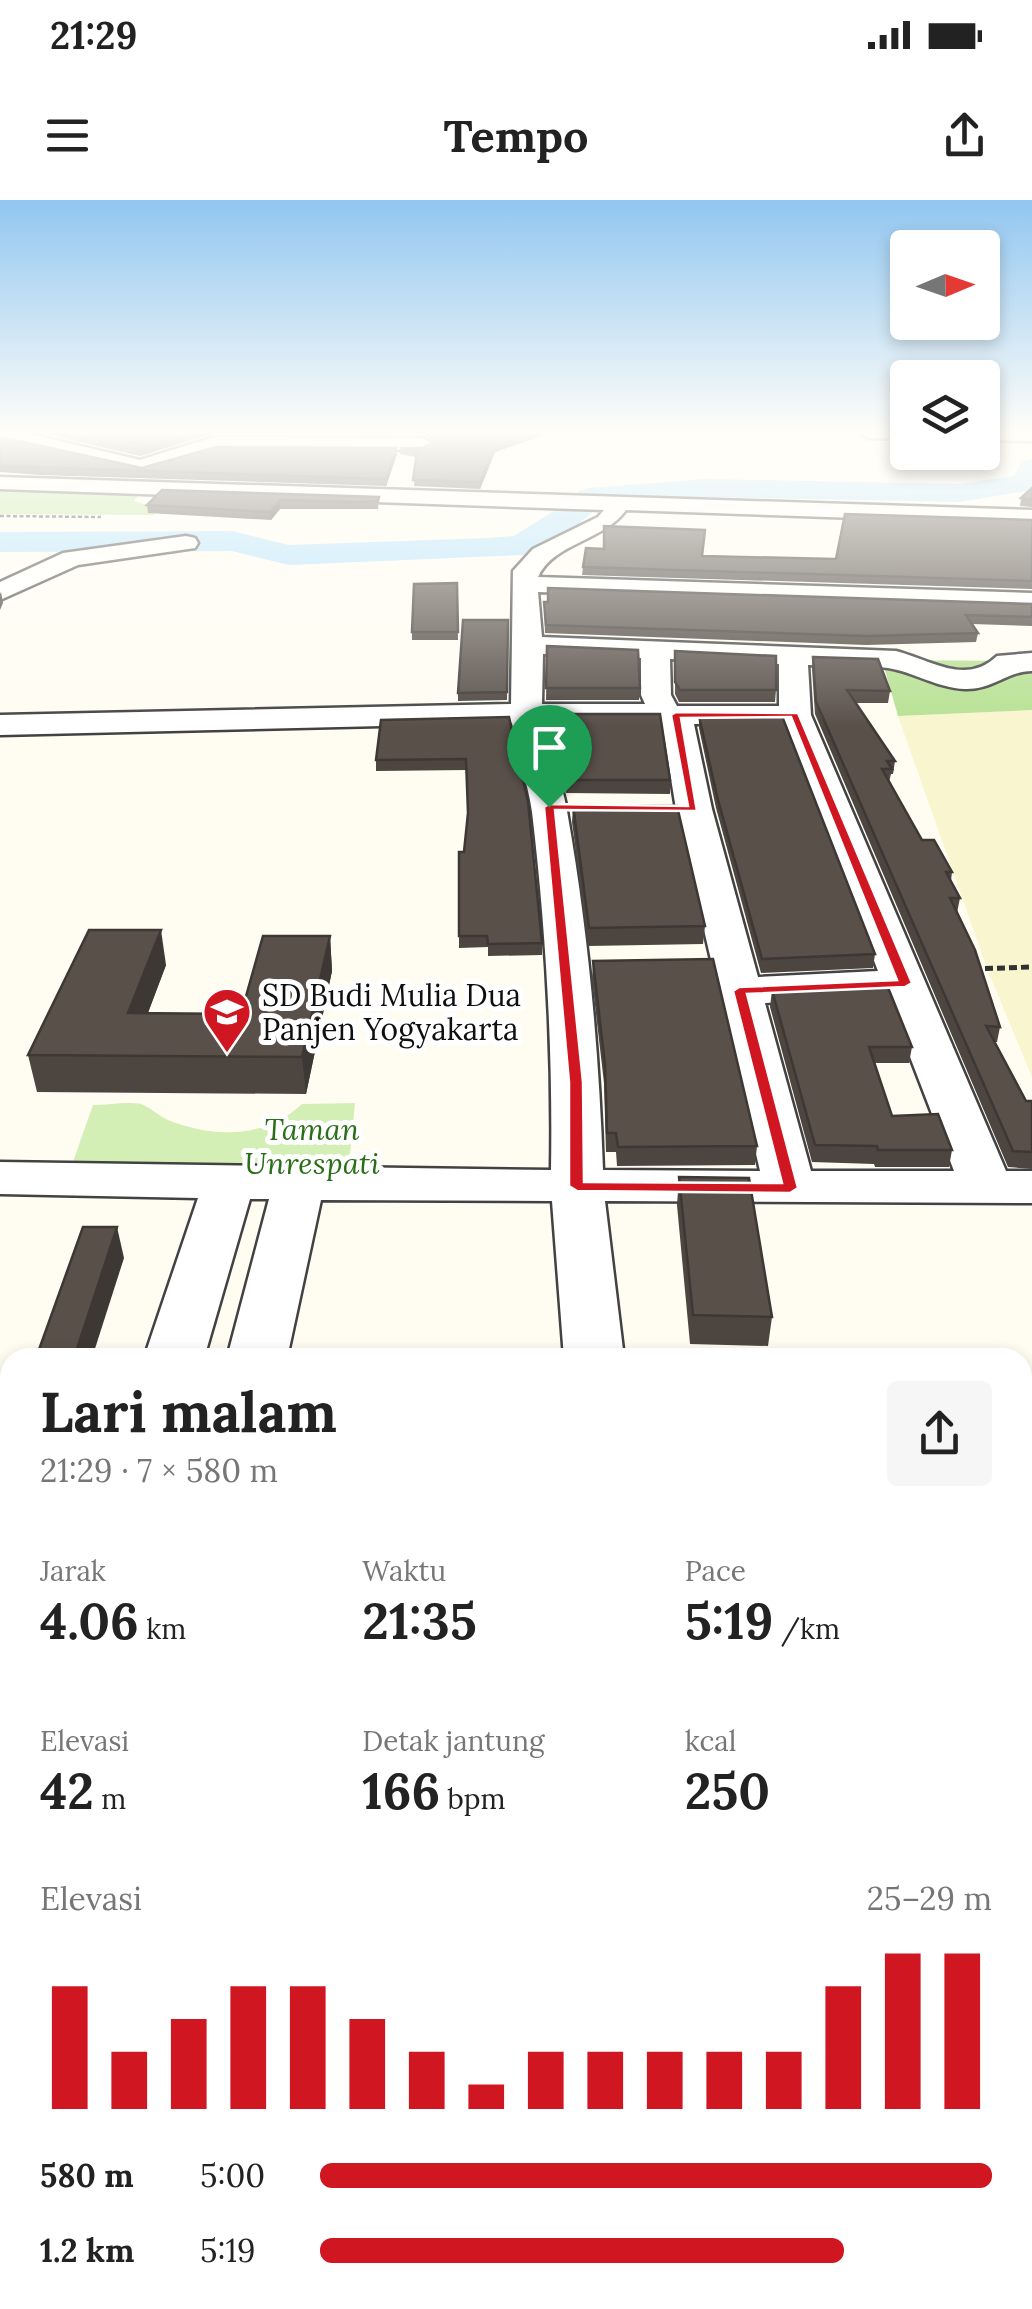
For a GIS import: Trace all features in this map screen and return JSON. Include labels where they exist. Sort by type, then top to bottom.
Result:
[{"type":"street","points":[[589,530],[542,554],[526,571],[524,584],[529,645],[526,712],[533,758],[567,807],[585,962],[576,1082],[577,1186],[593,1348]]},
{"type":"street","points":[[0,592],[72,558],[186,543]]},
{"type":"street","points":[[1001,570],[1027,600]]},
{"type":"street","points":[[524,584],[663,581],[831,594],[1027,600]]},
{"type":"street","points":[[831,594],[846,626]]},
{"type":"street","points":[[529,645],[896,660],[957,680],[985,678],[1007,662],[1032,662]]},
{"type":"street","points":[[0,725],[526,712],[664,714],[656,695],[655,648]]},
{"type":"street","points":[[0,1178],[299,1184],[1009,1187],[903,977],[795,714],[793,655]]},
{"type":"street","points":[[790,1188],[676,809],[676,715],[795,714]]},
{"type":"street","points":[[723,970],[903,977]]},
{"type":"street","points":[[177,1348],[229,1183]]},
{"type":"street","points":[[259,1348],[299,1184]]},
{"type":"path","points":[[903,977],[1032,967]]},
{"type":"shaded area","points":[[1032,710],[1032,1077],[988,971],[898,716]]},
{"type":"green space","points":[[882,660],[1032,661],[1032,710],[898,716]]},
{"type":"green space","name":"Taman Unrespati","points":[[355,1103],[347,1185],[67,1179],[93,1105],[141,1104],[185,1126],[238,1132],[272,1124],[302,1104]]},
{"type":"building","points":[[604,530],[705,530],[702,556],[836,559],[842,530],[1032,530],[1032,581],[583,567],[586,548],[604,549]]},
{"type":"building","points":[[457,583],[458,632],[412,632],[414,584]]},
{"type":"building","points":[[548,588],[1032,604],[1032,617],[966,615],[978,633],[867,636],[546,625],[544,602],[548,602]]},
{"type":"building","points":[[463,620],[508,620],[507,692],[458,693]]},
{"type":"building","points":[[547,646],[638,650],[640,688],[546,688]]},
{"type":"building","points":[[675,651],[776,656],[776,690],[680,690],[675,682]]},
{"type":"building","points":[[813,657],[878,659],[890,691],[847,690],[895,761],[887,761],[892,769],[882,769],[922,840],[934,840],[952,872],[946,872],[960,898],[950,898],[975,950],[1000,1027],[986,1026],[1026,1101],[1032,1101],[1032,1152],[1013,1151],[816,702]]},
{"type":"building","points":[[548,714],[660,714],[670,780],[566,780]]},
{"type":"building","points":[[699,716],[782,716],[875,954],[762,959]]},
{"type":"building","points":[[509,717],[528,802],[542,943],[488,944],[487,936],[459,936],[459,852],[464,852],[468,813],[466,759],[376,760],[381,720]]},
{"type":"building","points":[[573,805],[677,806],[705,926],[589,928]]},
{"type":"building","points":[[89,930],[161,930],[128,1013],[241,1014],[263,936],[330,936],[302,1057],[28,1055]]},
{"type":"building","points":[[713,959],[757,1146],[618,1147],[616,1133],[607,1133],[605,1065],[593,961]]},
{"type":"building","points":[[887,985],[912,1047],[869,1047],[892,1116],[938,1114],[952,1150],[815,1145],[772,990]]},
{"type":"building","points":[[679,1177],[749,1178],[772,1317],[693,1315]]},
{"type":"building","points":[[83,1227],[117,1227],[77,1348],[40,1348]]},
{"type":"waterway","points":[[0,542],[232,541],[289,555],[522,545],[545,530]]},
{"type":"place","name":"SD Budi Mulia Dua Panjen Yogyakarta","points":[[227,1054]]},
{"type":"route","points":[[795,714],[905,983],[739,991],[790,1188],[577,1186],[576,1082],[549,807],[694,809],[676,715],[795,714]]}]
